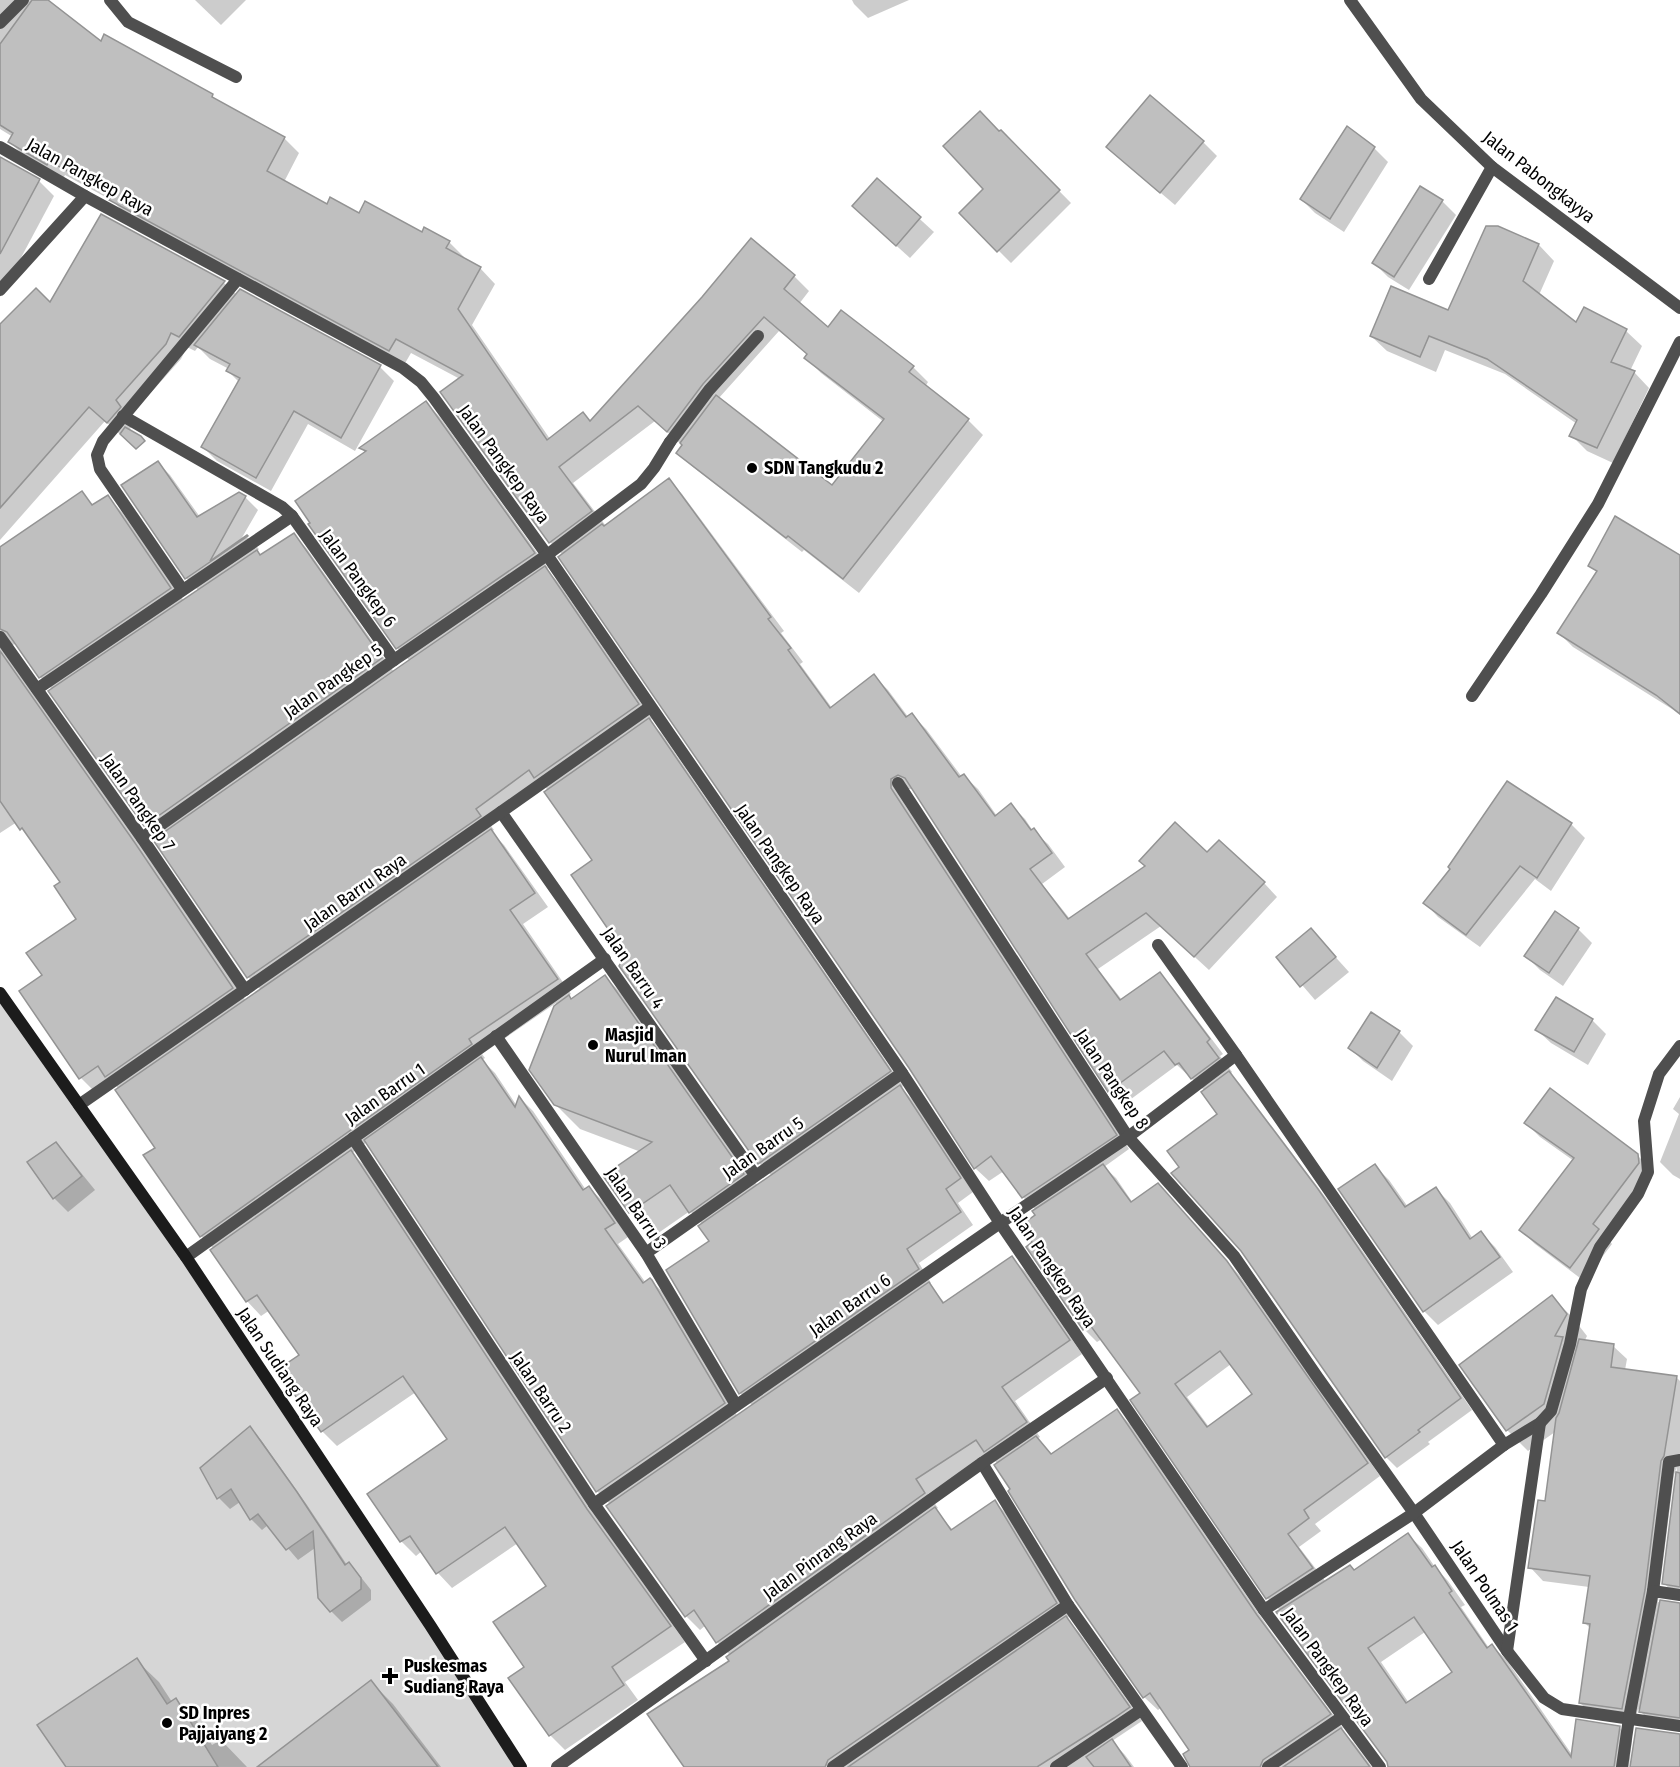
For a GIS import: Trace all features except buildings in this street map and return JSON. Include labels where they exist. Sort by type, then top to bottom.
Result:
[{"type":"street","points":[[0,23],[23,0]]},
{"type":"street","points":[[110,0],[128,22],[236,77]]},
{"type":"street","name":"Jalan Pabongkayya","points":[[1350,0],[1420,99],[1492,167],[1680,308]]},
{"type":"street","name":"Jalan Pangkep Raya","points":[[0,147],[85,196],[403,368],[421,382],[547,555],[902,1072],[1000,1223],[1264,1610],[1380,1767]]},
{"type":"street","points":[[1429,279],[1492,167]]},
{"type":"street","points":[[0,290],[85,196]]},
{"type":"street","points":[[182,589],[100,469],[97,455],[103,441],[123,416],[238,279]]},
{"type":"street","points":[[547,555],[641,484],[709,390],[758,336]]},
{"type":"street","points":[[1472,696],[1598,504],[1680,342]]},
{"type":"street","name":"Jalan Pangkep 6","points":[[123,416],[282,507],[292,516],[394,660]]},
{"type":"street","points":[[37,689],[292,516]]},
{"type":"street","name":"Jalan Pangkep 5","points":[[142,838],[547,555]]},
{"type":"street","name":"Jalan Pangkep 7","points":[[0,637],[142,838],[245,990]]},
{"type":"street","name":"Jalan Barru Raya","points":[[79,1105],[650,706]]},
{"type":"street","name":"Jalan Pangkep 8","points":[[898,783],[1128,1137],[1234,1256],[1318,1378]]},
{"type":"street","name":"Jalan Barru 4","points":[[501,812],[755,1175]]},
{"type":"street","points":[[1158,945],[1504,1445]]},
{"type":"street","name":"Jalan Barru 1","points":[[186,1257],[605,959]]},
{"type":"street","name":"Jalan Sudiang Raya","points":[[0,993],[186,1257],[430,1625],[521,1767]]},
{"type":"street","name":"Jalan Barru 3","points":[[496,1036],[646,1253],[736,1405]]},
{"type":"street","points":[[1264,1610],[1414,1514],[1504,1445],[1540,1423],[1551,1411],[1581,1289],[1600,1247],[1638,1194],[1648,1172],[1644,1121],[1659,1074],[1680,1046]]},
{"type":"street","name":"Jalan Barru 6","points":[[594,1504],[1128,1137],[1236,1055]]},
{"type":"street","name":"Jalan Barru 5","points":[[646,1253],[902,1072]]},
{"type":"street","name":"Jalan Barru 2","points":[[353,1138],[594,1504],[706,1661]]},
{"type":"street","name":"Jalan Pinrang Raya","points":[[557,1767],[982,1463],[1107,1378]]},
{"type":"street","name":"Jalan Polmas 1","points":[[1318,1378],[1507,1651],[1544,1698],[1562,1709],[1680,1726]]},
{"type":"street","points":[[1507,1651],[1540,1423]]},
{"type":"street","points":[[1623,1767],[1629,1718],[1653,1591],[1669,1462],[1680,1460]]},
{"type":"street","points":[[982,1463],[1068,1605],[1182,1767]]},
{"type":"street","points":[[1653,1591],[1680,1595]]},
{"type":"street","points":[[832,1767],[1068,1605]]},
{"type":"street","points":[[1056,1767],[1141,1710]]},
{"type":"street","points":[[1268,1767],[1342,1717]]},
{"type":"shaded area","points":[[0,993],[186,1257],[521,1767],[0,1767]]},
{"type":"place","name":"SDN Tangkudu 2","points":[[752,468]]},
{"type":"place","name":"Masjid Nurul Iman","points":[[593,1045]]},
{"type":"place","name":"Puskesmas Sudiang Raya","points":[[390,1676]]},
{"type":"place","name":"SD Inpres Pajjaiyang 2","points":[[167,1723]]}]
